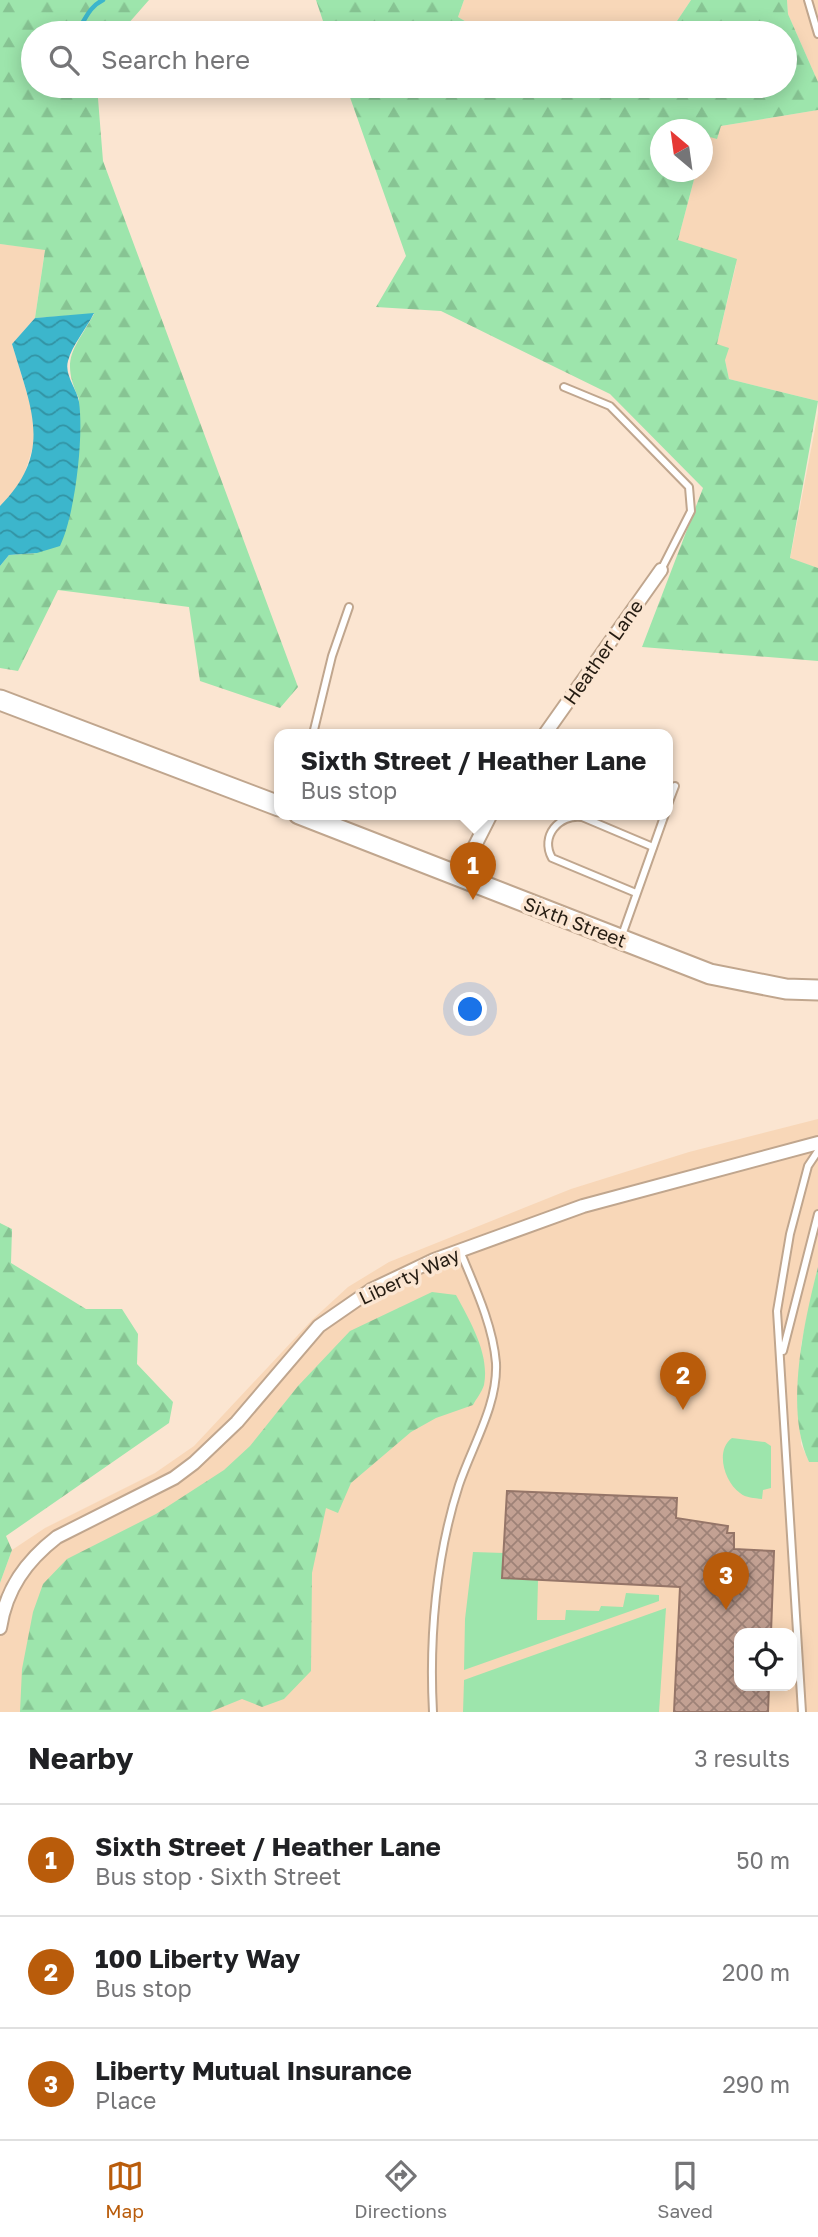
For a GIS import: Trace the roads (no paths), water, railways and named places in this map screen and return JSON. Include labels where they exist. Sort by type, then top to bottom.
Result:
[{"type":"main road","points":[[0,700],[274,804]]},
{"type":"main road","name":"Sixth Street","points":[[315,820],[710,974],[786,989],[818,989]]},
{"type":"street","name":"Heather Lane","points":[[549,729],[661,570]]},
{"type":"street","points":[[459,877],[488,820]]},
{"type":"street","name":"Liberty Way","points":[[0,1628],[2,1614],[18,1575],[42,1548],[57,1537],[174,1478],[214,1447],[319,1326],[370,1290],[460,1251],[618,1196],[818,1143]]},
{"type":"lane","points":[[808,0],[818,34]]},
{"type":"lane","points":[[564,387],[610,406],[690,486],[691,511],[661,570]]},
{"type":"lane","points":[[314,729],[332,656],[349,607]]},
{"type":"lane","points":[[673,791],[675,786]]},
{"type":"lane","points":[[564,820],[555,824],[549,838],[548,850],[552,858],[636,893]]},
{"type":"lane","points":[[589,820],[653,847]]},
{"type":"lane","points":[[620,940],[663,820]]},
{"type":"lane","points":[[802,1712],[782,1403],[782,1357],[777,1311],[781,1278],[808,1166],[818,1151]]},
{"type":"lane","points":[[782,1357],[818,1214]]},
{"type":"lane","points":[[433,1712],[438,1591],[446,1537],[459,1485],[487,1412],[496,1362],[482,1310],[460,1251]]},
{"type":"water","points":[[94,313],[73,349],[67,366],[79,402],[80,435],[74,496],[60,546],[37,553],[9,555],[0,566],[0,506],[17,486],[33,448],[31,409],[12,344],[35,318]]},
{"type":"waterway","points":[[84,21],[103,0]]},
{"type":"place","name":"Sixth Street / Heather Lane","points":[[473,900]]},
{"type":"place","name":"100 Liberty Way","points":[[683,1410]]},
{"type":"place","name":"Liberty Mutual Insurance","points":[[726,1610]]}]
